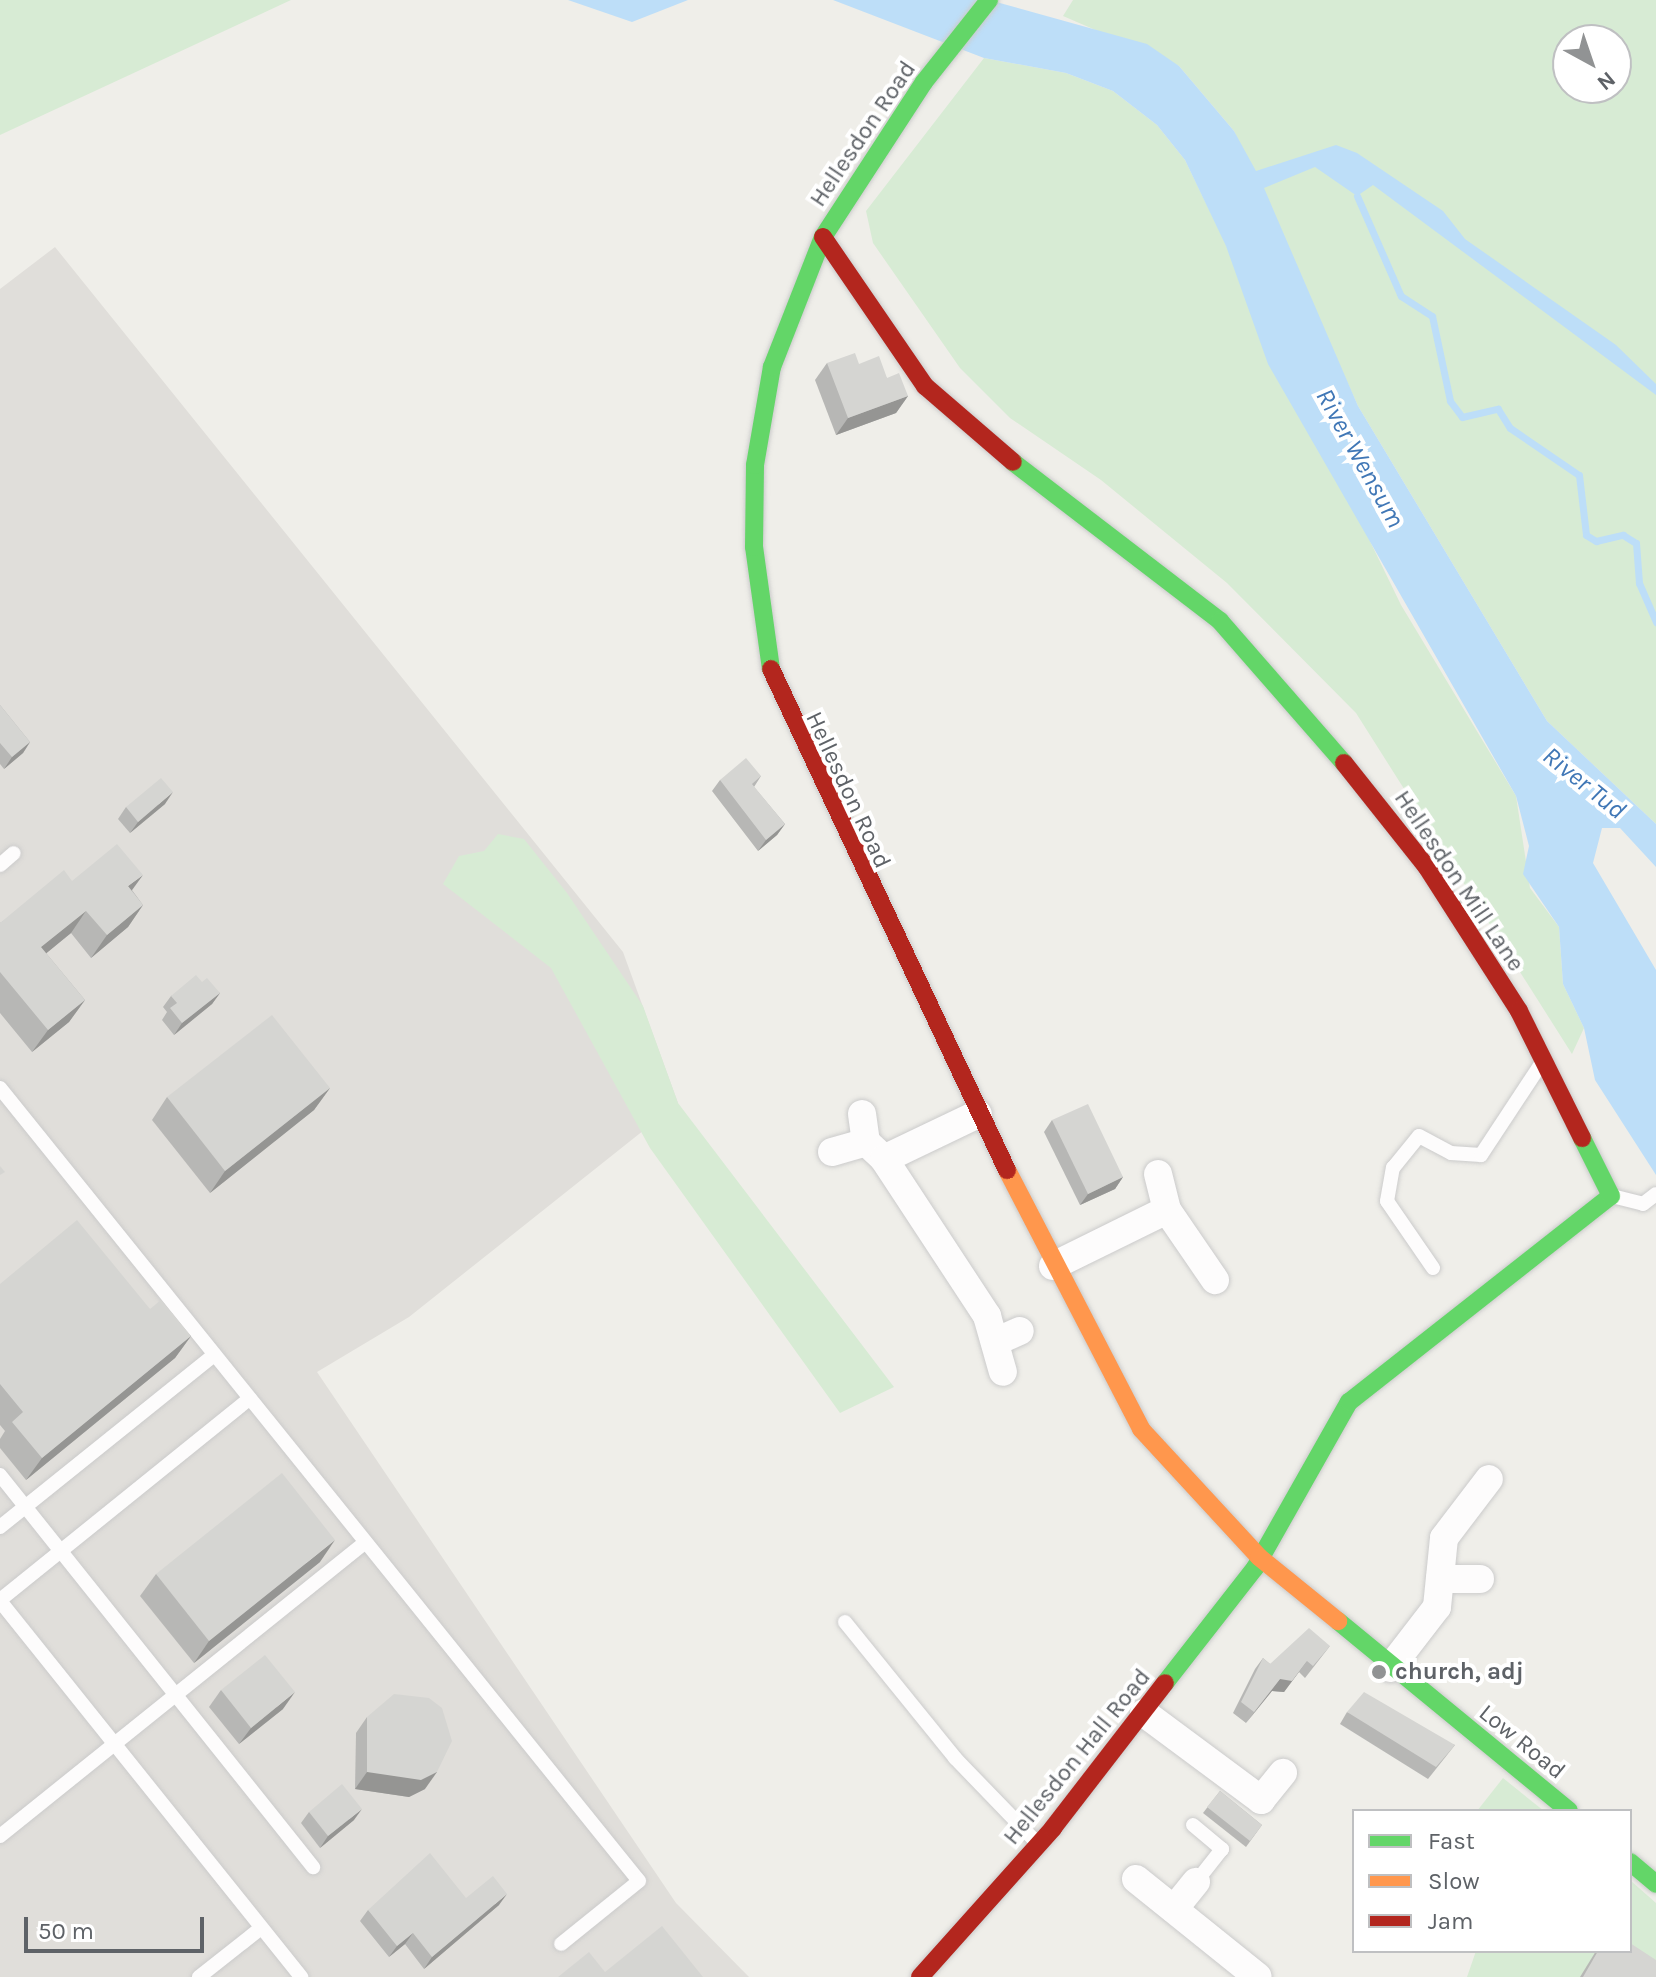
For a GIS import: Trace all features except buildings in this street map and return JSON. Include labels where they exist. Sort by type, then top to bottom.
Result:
[{"type":"street","name":"Hellesdon Road","points":[[989,0],[946,55],[823,237],[772,367],[755,465],[758,616],[773,687],[1053,1266],[1141,1429],[1259,1557]]},
{"type":"street","name":"Hellesdon Mill Lane","points":[[823,237],[925,386],[966,426],[1172,579],[1303,712],[1426,866],[1543,1061],[1611,1196]]},
{"type":"street","points":[[832,1152],[871,1138],[978,1114]]},
{"type":"street","points":[[871,1138],[987,1316],[1008,1336],[1003,1372]]},
{"type":"street","points":[[1158,1174],[1167,1210],[1215,1280]]},
{"type":"street","points":[[1259,1557],[1358,1393],[1611,1196]]},
{"type":"street","points":[[1053,1266],[1167,1210]]},
{"type":"street","points":[[1390,1668],[1437,1607],[1444,1538],[1489,1479]]},
{"type":"street","name":"Low Road","points":[[1259,1557],[1390,1668],[1565,1809]]},
{"type":"street","name":"Hellesdon Hall Road","points":[[920,1977],[1039,1845],[1144,1713],[1259,1557]]},
{"type":"street","points":[[1440,1579],[1480,1579]]},
{"type":"street","points":[[1144,1713],[1261,1800],[1283,1773]]},
{"type":"street","points":[[1632,1864],[1655,1882]]},
{"type":"street","points":[[1136,1879],[1258,1977]]},
{"type":"street","points":[[1174,1909],[1196,1882]]},
{"type":"lane","points":[[0,865],[14,853]]},
{"type":"lane","points":[[1433,1268],[1387,1201],[1393,1168],[1419,1136],[1451,1153],[1481,1155],[1543,1061]]},
{"type":"lane","points":[[0,1088],[639,1881],[561,1944]]},
{"type":"lane","points":[[1611,1196],[1643,1204],[1656,1194]]},
{"type":"lane","points":[[0,1527],[214,1355]]},
{"type":"lane","points":[[250,1398],[0,1600],[301,1977]]},
{"type":"lane","points":[[0,1475],[313,1867]]},
{"type":"lane","points":[[0,1836],[366,1542]]},
{"type":"lane","points":[[845,1622],[955,1758],[1039,1845]]},
{"type":"lane","points":[[1193,1825],[1222,1849],[1196,1882]]},
{"type":"lane","points":[[199,1977],[261,1928]]},
{"type":"shaded area","points":[[55,247],[623,952],[678,1103],[409,1317],[317,1372],[676,1903],[749,1977],[0,1977],[0,289]]},
{"type":"green space","points":[[0,0],[291,0],[0,135]]},
{"type":"green space","points":[[1073,0],[1656,0],[1656,824],[1547,721],[1358,406],[1234,131],[1179,66],[1063,16]]},
{"type":"green space","points":[[984,58],[1066,73],[1113,91],[1157,125],[1185,160],[1401,605],[1516,796],[1530,888],[1559,927],[1563,984],[1584,1028],[1572,1054],[1356,713],[1227,583],[1101,480],[1010,418],[960,368],[873,243],[866,211]]},
{"type":"green space","points":[[498,834],[524,839],[567,893],[643,1006],[678,1103],[894,1387],[840,1413],[650,1148],[551,968],[443,884],[459,856],[484,851]]},
{"type":"green space","points":[[1503,1778],[1542,1809],[1479,1809]]},
{"type":"green space","points":[[1632,1882],[1656,1903],[1656,1977],[1467,1977],[1475,1953],[1632,1953]]},
{"type":"water","points":[[568,0],[688,0],[632,22]]},
{"type":"water","points":[[833,0],[989,0],[1147,44],[1179,66],[1234,131],[1256,171],[1336,145],[1357,153],[1443,211],[1465,239],[1616,345],[1656,384],[1656,395],[1373,185],[1357,196],[1315,167],[1264,188],[1358,406],[1547,721],[1656,824],[1656,867],[1620,828],[1602,828],[1593,863],[1656,970],[1656,1175],[1595,1080],[1584,1028],[1563,984],[1559,927],[1523,874],[1529,846],[1516,796],[1268,364],[1226,246],[1185,160],[1157,125],[1113,91],[1066,73],[984,58]]},
{"type":"waterway","points":[[1357,196],[1401,296],[1432,316],[1450,401],[1462,417],[1498,409],[1510,428],[1579,475],[1586,535],[1596,541],[1623,535],[1636,543],[1639,583],[1656,622]]},
{"type":"traffic: fast","points":[[771,669],[754,547],[755,465],[772,367],[823,237],[924,82],[989,0]]},
{"type":"traffic: fast","points":[[1013,462],[1220,621],[1344,763]]},
{"type":"traffic: fast","points":[[1165,1683],[1255,1568],[1349,1402],[1611,1196],[1582,1138]]},
{"type":"traffic: fast","points":[[1338,1621],[1567,1809]]},
{"type":"traffic: fast","points":[[1632,1864],[1656,1884]]},
{"type":"traffic: slow","points":[[1007,1170],[1141,1429],[1259,1557],[1338,1621]]},
{"type":"traffic: jam","points":[[823,237],[925,386],[1013,462]]},
{"type":"traffic: jam","points":[[771,669],[1007,1170]]},
{"type":"traffic: jam","points":[[1344,763],[1426,866],[1519,1011],[1582,1138]]},
{"type":"traffic: jam","points":[[920,1977],[1053,1828],[1165,1683]]},
{"type":"place","name":"church, adj","points":[[1379,1672]]},
{"type":"water label","name":"River Wensum","points":[[1360,458]]},
{"type":"water label","name":"River Tud","points":[[1584,783]]}]
